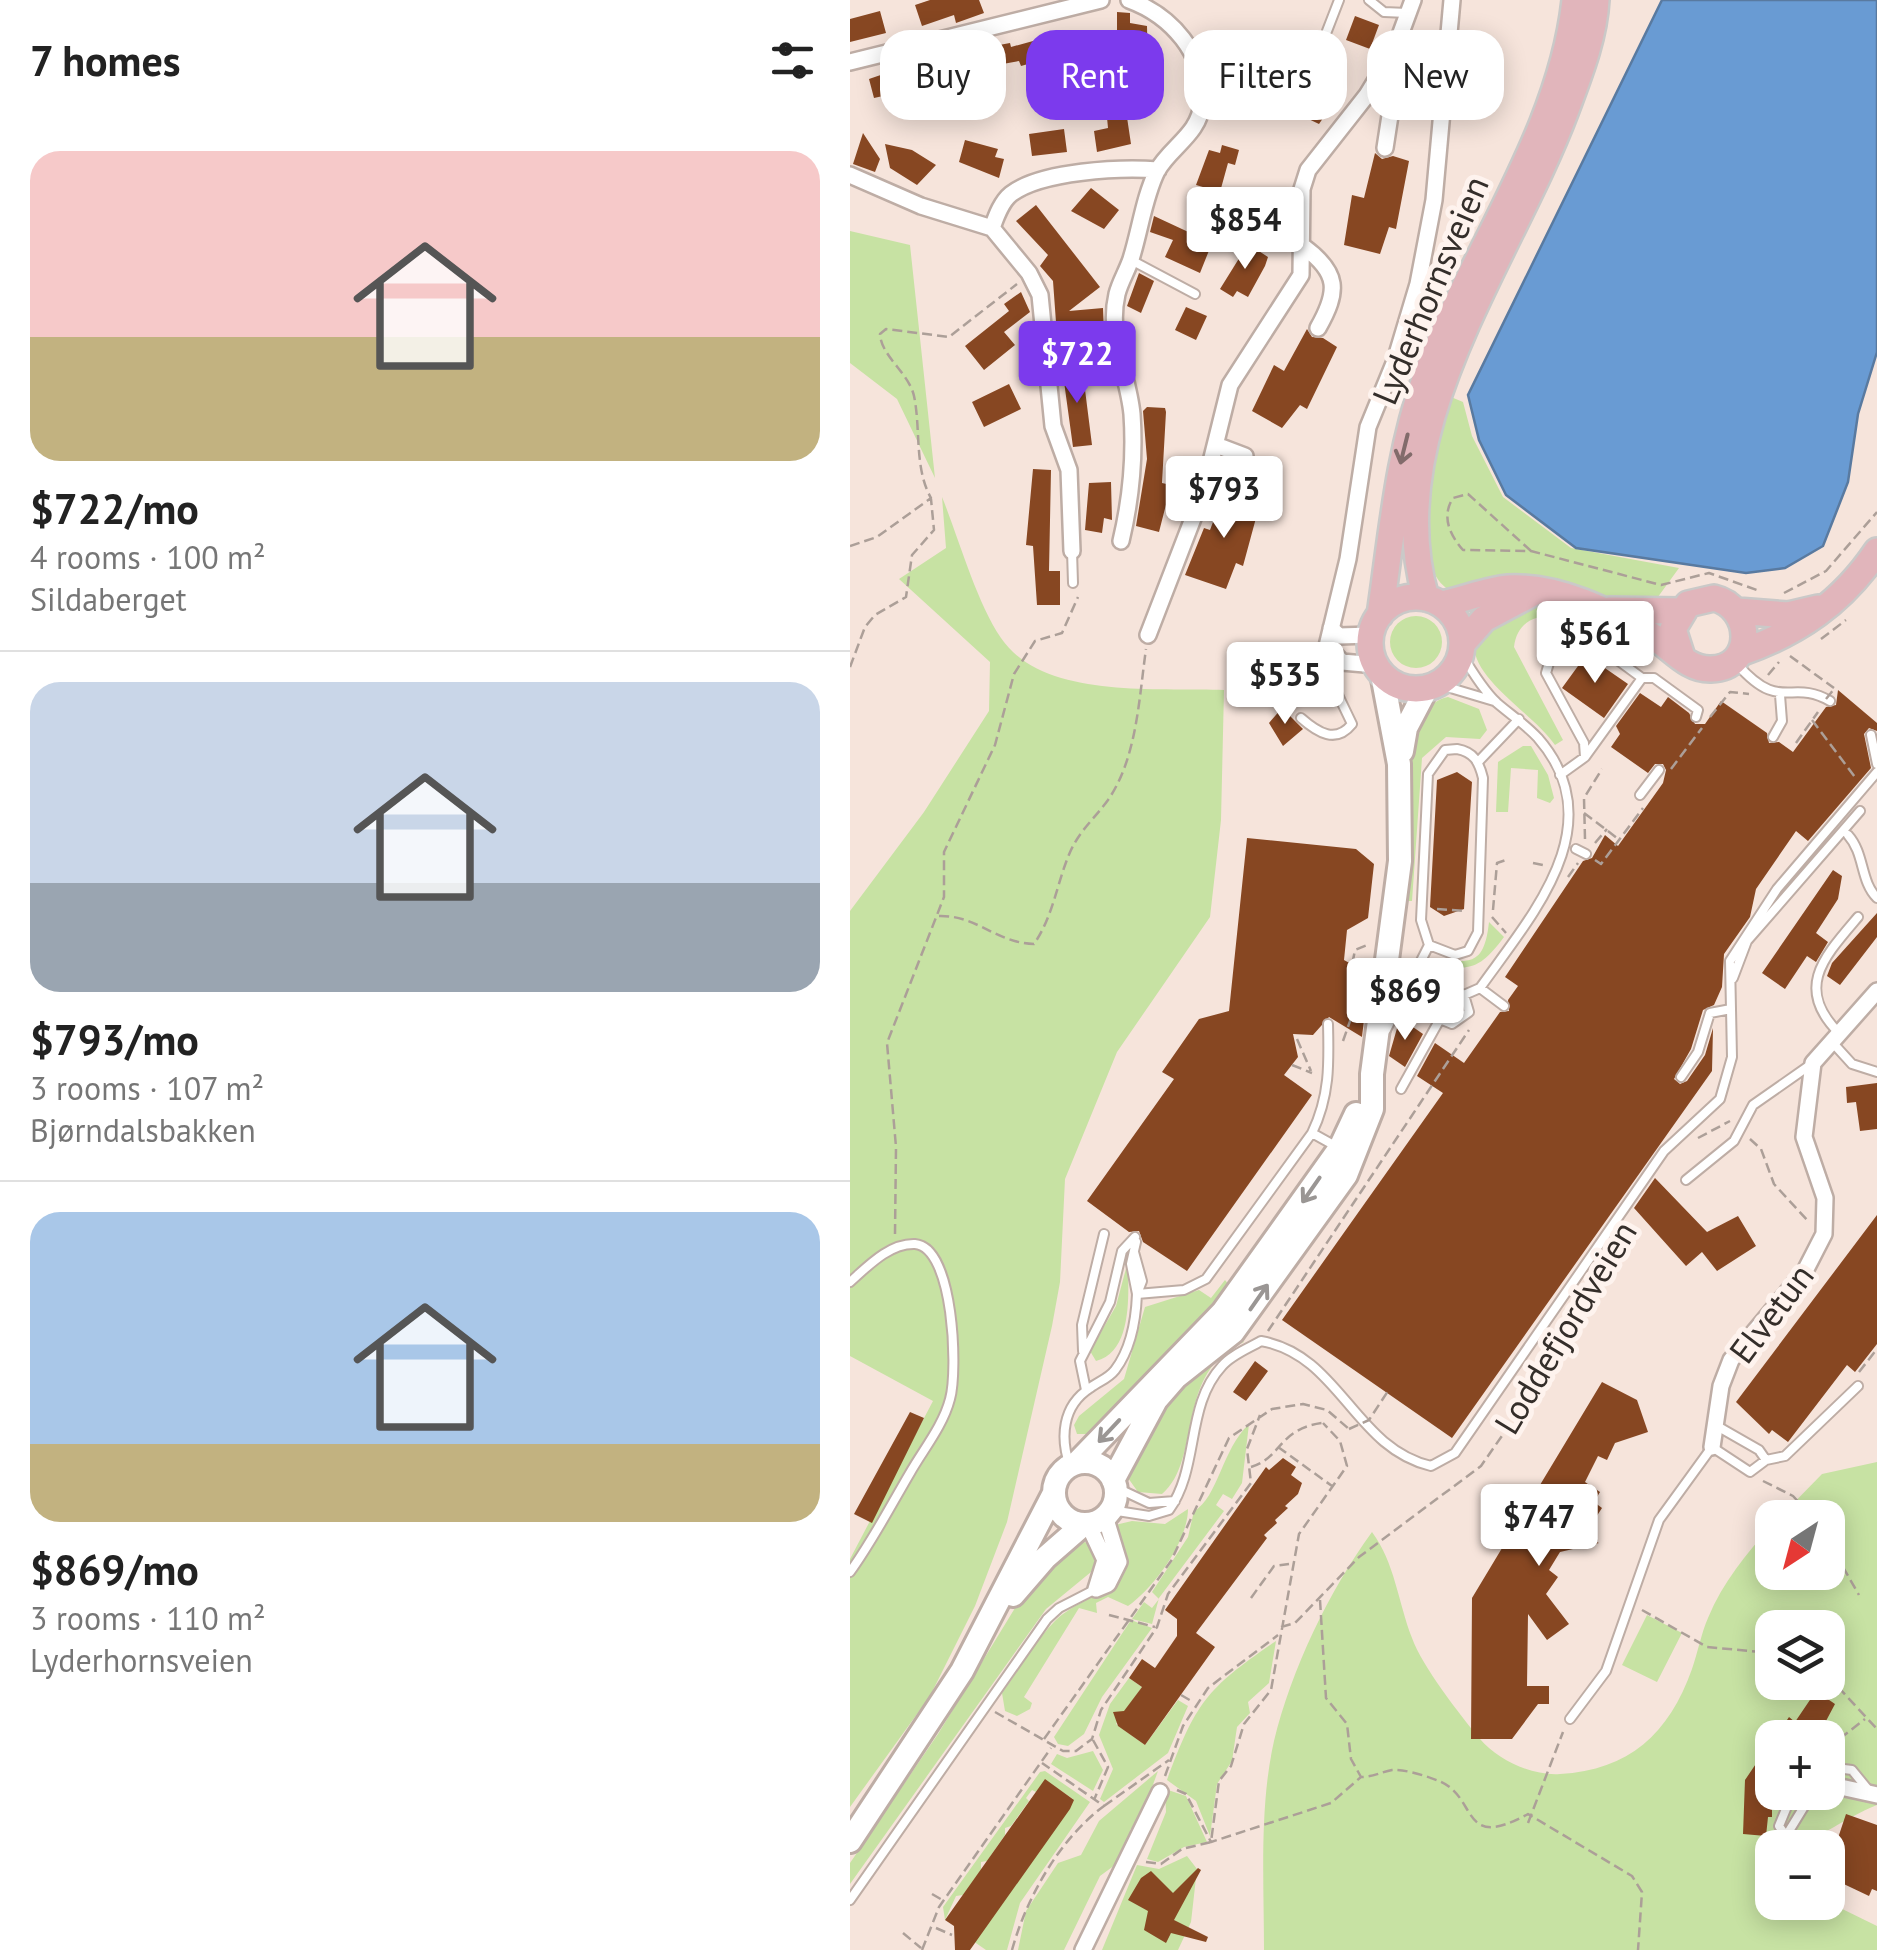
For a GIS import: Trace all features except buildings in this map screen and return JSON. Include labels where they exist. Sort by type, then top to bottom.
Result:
[{"type":"main road","name":"Lyderhornsveien","points":[[1375,625],[1395,492],[1414,413],[1442,337],[1540,122],[1576,0]]},
{"type":"main road","name":"Lyderhornsveien","points":[[1434,601],[1414,553],[1413,523],[1433,418],[1460,345],[1558,131],[1592,32],[1596,0]]},
{"type":"main road","points":[[994,1617],[1045,1558],[1103,1507],[1156,1400],[1248,1314],[1372,1109],[1372,1074],[1400,860],[1399,764],[1379,670],[1375,625],[1396,602],[1434,601],[1511,588],[1538,591],[1600,609],[1707,670],[1838,612],[1877,551]]},
{"type":"main road","points":[[1399,764],[1406,728],[1432,686],[1452,672],[1462,649],[1497,610],[1538,591]]},
{"type":"main road","points":[[1600,609],[1681,611],[1704,598],[1722,600],[1737,610],[1788,615],[1838,612]]},
{"type":"main road","points":[[1434,601],[1458,623],[1462,649]]},
{"type":"main road","points":[[1736,657],[1745,630],[1737,610]]},
{"type":"main road","points":[[1681,611],[1674,639],[1682,657]]},
{"type":"main road","points":[[1379,670],[1403,687],[1432,686]]},
{"type":"main road","points":[[850,1841],[922,1737],[994,1617],[1054,1495],[1058,1478],[1224,1312],[1347,1154]]},
{"type":"main road","points":[[1074,1464],[1094,1464],[1103,1507]]},
{"type":"main road","points":[[1054,1495],[1064,1516],[1103,1507]]},
{"type":"street","points":[[850,62],[1101,0]]},
{"type":"street","points":[[1121,541],[1134,484],[1129,457],[1132,413],[1114,326],[1117,294],[1158,170],[1195,126],[1202,104],[1200,78],[1192,53],[1173,24],[1153,9],[1128,0]]},
{"type":"street","points":[[1379,670],[1342,662],[1332,656],[1327,646],[1348,558],[1368,427],[1395,361],[1418,284],[1434,200],[1452,0]]},
{"type":"street","points":[[1402,30],[1412,6]]},
{"type":"street","points":[[1148,635],[1204,490],[1219,415],[1230,385],[1302,274],[1302,188],[1308,170],[1367,95]]},
{"type":"street","points":[[1385,148],[1389,120]]},
{"type":"street","points":[[992,228],[1008,196],[1023,188],[1085,170],[1158,170]]},
{"type":"street","points":[[850,175],[992,228],[1029,273],[1040,295],[1053,426],[1070,470],[1072,551]]},
{"type":"street","points":[[1304,246],[1326,263],[1332,283],[1332,304],[1318,328]]},
{"type":"street","points":[[1216,445],[1245,456],[1240,484]]},
{"type":"street","points":[[1330,628],[1339,636],[1375,625]]},
{"type":"street","points":[[1812,1064],[1877,991]]},
{"type":"street","name":"Elvetun","points":[[1712,1446],[1720,1386],[1731,1360],[1805,1270],[1824,1234],[1825,1198],[1804,1137],[1812,1064]]},
{"type":"street","points":[[1096,1588],[1105,1560],[1103,1507]]},
{"type":"street","points":[[1845,1784],[1874,1794]]},
{"type":"street","points":[[1084,1950],[1167,1790]]},
{"type":"lane","points":[[1327,30],[1339,0]]},
{"type":"lane","points":[[1369,0],[1384,12],[1412,6]]},
{"type":"lane","points":[[1131,260],[1195,294]]},
{"type":"lane","points":[[1072,551],[1073,584]]},
{"type":"lane","points":[[1585,757],[1578,730],[1553,693],[1546,673],[1552,656],[1569,644],[1608,653],[1642,678],[1654,678],[1698,710],[1696,717]]},
{"type":"lane","points":[[1462,649],[1494,701]]},
{"type":"lane","points":[[1301,718],[1330,736],[1340,735],[1352,724],[1327,672],[1332,656]]},
{"type":"lane","points":[[1736,657],[1759,687],[1780,695],[1820,695],[1828,700]]},
{"type":"lane","points":[[1560,775],[1585,757],[1642,678]]},
{"type":"lane","points":[[1432,686],[1494,701],[1519,718],[1539,739],[1560,775],[1568,813],[1560,869],[1480,988],[1464,995],[1452,990],[1440,995],[1435,1007],[1440,1020]]},
{"type":"lane","points":[[1773,737],[1782,721],[1780,695]]},
{"type":"lane","points":[[1478,762],[1519,718]]},
{"type":"lane","points":[[1872,736],[1877,764]]},
{"type":"lane","points":[[1377,1042],[1396,1016],[1429,945],[1422,908],[1428,774],[1445,750],[1467,750],[1478,762],[1483,778],[1478,932],[1468,951],[1455,955],[1429,945]]},
{"type":"lane","points":[[1640,795],[1659,770]]},
{"type":"lane","points":[[1729,992],[1730,961],[1741,940],[1777,889],[1877,772]]},
{"type":"lane","points":[[1729,992],[1747,941],[1860,811]]},
{"type":"lane","points":[[1848,834],[1856,844],[1870,891],[1877,898]]},
{"type":"lane","points":[[1576,849],[1586,854]]},
{"type":"lane","points":[[1858,918],[1823,964],[1814,991],[1820,1011],[1852,1064],[1877,1072]]},
{"type":"lane","points":[[1480,988],[1504,1006]]},
{"type":"lane","name":"Loddefjordveien","points":[[1261,1341],[1305,1358],[1333,1380],[1372,1435],[1416,1462],[1431,1466],[1449,1459],[1664,1151],[1720,1099],[1732,1057],[1729,992]]},
{"type":"lane","points":[[1440,1020],[1452,1024],[1464,1020],[1469,1012],[1464,995]]},
{"type":"lane","points":[[1680,1078],[1698,1052],[1710,1013],[1731,1009]]},
{"type":"lane","points":[[1400,1088],[1440,1020]]},
{"type":"lane","points":[[1137,1294],[1184,1290],[1206,1279],[1312,1133],[1323,1110],[1329,1080],[1328,1024]]},
{"type":"lane","points":[[1686,1180],[1734,1141],[1754,1105],[1812,1064]]},
{"type":"lane","points":[[1312,1133],[1347,1154]]},
{"type":"lane","points":[[1086,1390],[1080,1375],[1082,1325],[1104,1234]]},
{"type":"lane","points":[[1074,1464],[1062,1434],[1086,1390],[1118,1367],[1136,1319],[1137,1294],[1142,1282],[1132,1248],[1137,1238],[1122,1251],[1110,1302],[1083,1351]]},
{"type":"lane","points":[[850,1282],[895,1248],[915,1244],[935,1259],[950,1310],[956,1364],[950,1401],[934,1433],[884,1524],[850,1572]]},
{"type":"lane","points":[[1103,1507],[1160,1516],[1176,1501],[1185,1485],[1199,1405],[1222,1364],[1261,1341]]},
{"type":"lane","points":[[1712,1446],[1750,1472],[1766,1460],[1784,1456],[1858,1386]]},
{"type":"lane","points":[[1717,1426],[1759,1450],[1766,1460]]},
{"type":"lane","name":"Elvetun","points":[[1570,1718],[1606,1672],[1659,1520],[1712,1446]]},
{"type":"lane","points":[[1103,1507],[1176,1501]]},
{"type":"lane","points":[[850,1900],[1047,1619],[1058,1608],[1096,1588]]},
{"type":"lane","points":[[1786,1810],[1780,1826],[1786,1836],[1803,1810]]},
{"type":"path","points":[[850,667],[865,626],[906,596],[912,555],[934,530],[931,498],[924,484],[914,397],[906,375],[880,342],[880,334],[886,329],[949,337],[994,306],[1029,273]]},
{"type":"path","points":[[1532,551],[1468,494],[1453,498],[1447,508],[1450,529],[1463,550],[1532,551],[1660,585],[1709,572],[1768,594]]},
{"type":"path","points":[[850,546],[877,537],[931,498]]},
{"type":"path","points":[[1779,595],[1826,571],[1877,512]]},
{"type":"path","points":[[895,1248],[896,1147],[887,1043],[938,916],[946,884],[944,852],[995,745],[1014,674],[1035,640],[1062,633],[1078,598]]},
{"type":"path","points":[[1806,646],[1835,632],[1838,612]]},
{"type":"path","points":[[938,916],[972,922],[1009,943],[1034,944],[1047,925],[1070,852],[1086,821],[1108,799],[1134,736],[1148,635]]},
{"type":"path","points":[[1662,782],[1730,692],[1754,694],[1789,655],[1836,686],[1828,700]]},
{"type":"path","points":[[1796,744],[1819,710]]},
{"type":"path","points":[[1586,854],[1584,798],[1602,769]]},
{"type":"path","points":[[1586,854],[1601,864],[1652,796]]},
{"type":"path","points":[[1582,812],[1620,840]]},
{"type":"path","points":[[1562,887],[1607,829]]},
{"type":"path","points":[[1506,860],[1496,863],[1492,912],[1495,924],[1507,934]]},
{"type":"path","points":[[1533,863],[1549,866]]},
{"type":"path","points":[[1422,908],[1492,912]]},
{"type":"path","points":[[1341,1046],[1371,962],[1352,965],[1355,950],[1368,944]]},
{"type":"path","points":[[1261,1341],[1472,1026]]},
{"type":"path","points":[[1292,1065],[1311,1073],[1297,1039]]},
{"type":"path","points":[[1694,1141],[1725,1120],[1740,1130],[1761,1150],[1774,1184],[1813,1229],[1824,1234]]},
{"type":"path","name":"Loddefjordveien","points":[[1592,1280],[1619,1238]]},
{"type":"path","name":"Loddefjordveien","points":[[1281,1627],[1296,1623],[1360,1557],[1481,1466],[1547,1370],[1582,1294]]},
{"type":"path","points":[[1859,1372],[1877,1349]]},
{"type":"path","points":[[1044,1740],[1171,1560],[1229,1438],[1260,1415],[1282,1405],[1303,1404],[1327,1410],[1350,1429],[1368,1420],[1388,1391]]},
{"type":"path","points":[[1323,1423],[1327,1410]]},
{"type":"path","points":[[986,1705],[1052,1747],[1076,1751],[1092,1739],[1101,1710],[1157,1627],[1168,1594],[1251,1483],[1248,1449],[1260,1415]]},
{"type":"path","points":[[1248,1468],[1262,1464],[1302,1426],[1323,1423]]},
{"type":"path","points":[[1212,1842],[1219,1780],[1231,1766],[1244,1724],[1271,1690],[1299,1534],[1347,1466],[1346,1452],[1323,1423]]},
{"type":"path","points":[[1278,1447],[1333,1486]]},
{"type":"path","points":[[1750,1472],[1797,1500]]},
{"type":"path","points":[[1252,1598],[1274,1566],[1291,1565]]},
{"type":"path","points":[[1845,1572],[1858,1595]]},
{"type":"path","points":[[1320,1599],[1326,1698],[1347,1724],[1350,1759],[1361,1776]]},
{"type":"path","points":[[1632,1605],[1707,1647],[1755,1651]]},
{"type":"path","points":[[1109,1615],[1157,1627]]},
{"type":"path","points":[[1012,1950],[1024,1906],[1077,1833],[1104,1806],[1170,1759],[1196,1704],[1221,1675],[1280,1634]]},
{"type":"path","points":[[1181,1695],[1196,1704]]},
{"type":"path","points":[[1845,1696],[1877,1729]]},
{"type":"path","points":[[1528,1823],[1528,1814],[1570,1718]]},
{"type":"path","points":[[1845,1735],[1866,1720]]},
{"type":"path","points":[[1092,1739],[1108,1766],[1094,1800]]},
{"type":"path","points":[[902,1933],[923,1950],[944,1902],[1052,1747]]},
{"type":"path","points":[[1042,1763],[1104,1806]]},
{"type":"path","points":[[1135,1860],[1160,1864],[1182,1849],[1331,1803],[1361,1776],[1397,1770],[1440,1781],[1473,1820],[1485,1826],[1497,1828],[1528,1814]]},
{"type":"path","points":[[1026,1786],[1029,1794]]},
{"type":"path","points":[[1167,1790],[1186,1794],[1212,1842]]},
{"type":"path","points":[[1528,1814],[1638,1884],[1638,1950]]},
{"type":"path","points":[[1002,1820],[1005,1828]]},
{"type":"path","points":[[977,1855],[981,1862]]},
{"type":"path","points":[[956,1884],[956,1896]]},
{"type":"path","points":[[932,1894],[944,1902]]},
{"type":"path","points":[[934,1926],[952,1936]]},
{"type":"green space","points":[[850,231],[910,245],[935,478],[897,399],[850,363]]},
{"type":"green space","points":[[1451,397],[1463,402],[1472,436],[1503,497],[1571,548],[1679,568],[1655,601],[1625,603],[1449,590],[1436,575],[1428,554],[1426,528],[1432,470]]},
{"type":"green space","points":[[942,497],[984,606],[1001,638],[1020,658],[1044,672],[1104,686],[1224,690],[1221,820],[1210,917],[1117,1052],[1065,1179],[1060,1282],[1007,1522],[975,1606],[930,1696],[850,1807],[850,1559],[933,1401],[850,1356],[850,911],[924,812],[989,711],[990,662],[899,579],[946,548]]},
{"type":"green space","points":[[1539,605],[1589,615],[1631,638],[1564,617],[1531,620],[1520,630],[1514,647],[1563,740],[1555,745],[1483,671],[1474,644],[1504,613]]},
{"type":"green space","points":[[1416,616],[1434,624],[1442,642],[1434,660],[1416,668],[1398,660],[1390,642],[1398,624]]},
{"type":"green space","points":[[1448,697],[1479,709],[1487,730],[1480,739],[1446,737],[1422,758],[1412,901],[1405,901],[1405,819],[1411,753],[1419,726],[1431,706]]},
{"type":"green space","points":[[1523,746],[1531,746],[1548,775],[1554,798],[1550,803],[1537,798],[1538,770],[1511,768],[1508,812],[1496,812],[1498,762]]},
{"type":"green space","points":[[1489,922],[1504,937],[1494,950],[1478,964],[1430,976],[1414,1005],[1414,1024],[1403,1016],[1417,981],[1429,967],[1476,957],[1486,940]]},
{"type":"green space","points":[[1128,1261],[1123,1333],[1108,1355],[1096,1361],[1090,1351],[1116,1306]]},
{"type":"green space","points":[[1225,1280],[1233,1290],[1090,1434],[1077,1434],[1074,1425],[1079,1416],[1124,1379],[1145,1307],[1199,1290],[1211,1298]]},
{"type":"green space","points":[[1236,1333],[1244,1342],[1222,1355],[1207,1373],[1198,1394],[1174,1479],[1162,1494],[1138,1492],[1128,1478],[1133,1455],[1155,1415],[1185,1380]]},
{"type":"green space","points":[[1249,1424],[1242,1483],[1232,1499],[1223,1494],[1216,1505],[1224,1511],[1159,1599],[1152,1592],[1188,1537],[1194,1511],[1209,1495],[1232,1446]]},
{"type":"green space","points":[[1877,1462],[1877,1805],[1828,1830],[1755,1830],[1755,1920],[1845,1920],[1845,1910],[1877,1926],[1877,1950],[1264,1950],[1264,1818],[1274,1741],[1290,1687],[1313,1632],[1372,1532],[1391,1570],[1417,1649],[1442,1690],[1480,1739],[1516,1765],[1560,1774],[1606,1765],[1626,1756],[1658,1730],[1683,1692],[1721,1592],[1755,1545],[1755,1590],[1845,1590],[1845,1500],[1797,1500],[1822,1474]]},
{"type":"green space","points":[[1188,1509],[1176,1549],[1148,1588],[1128,1606],[1108,1597],[1096,1603],[1097,1613],[1079,1608],[1024,1697],[1032,1703],[1030,1709],[1017,1716],[1005,1711],[1002,1693],[1047,1630],[1068,1610],[1120,1578],[1125,1565],[1124,1548],[1115,1525],[1132,1521],[1165,1524]]},
{"type":"green space","points":[[1080,1541],[1088,1543],[1095,1562],[1091,1572],[1046,1609],[850,1884],[850,1863],[938,1734],[1015,1608]]},
{"type":"green space","points":[[1159,1600],[1152,1624],[1132,1619],[1144,1602],[1152,1608]]},
{"type":"green space","points":[[1647,1615],[1682,1633],[1657,1682],[1622,1665]]},
{"type":"green space","points":[[1131,1620],[1152,1628],[1102,1697],[1084,1734],[1068,1746],[1058,1744],[1054,1737]]},
{"type":"green space","points":[[1276,1641],[1269,1683],[1248,1702],[1250,1713],[1237,1727],[1232,1761],[1217,1784],[1210,1836],[1196,1801],[1167,1780],[1187,1732],[1207,1699],[1234,1672]]},
{"type":"green space","points":[[1129,1678],[1142,1687],[1116,1724],[1145,1745],[1178,1700],[1188,1706],[1168,1753],[1104,1802],[1100,1799],[1113,1769],[1099,1735],[1110,1704]]},
{"type":"green space","points":[[1093,1751],[1103,1770],[1093,1791],[1051,1764],[1057,1754],[1067,1758]]},
{"type":"green space","points":[[1045,1771],[1090,1802],[1020,1903],[1007,1950],[986,1950],[973,1941],[1073,1799],[1045,1780],[1036,1792],[1032,1790],[1026,1798],[1029,1801],[1011,1826],[1005,1828],[1005,1835],[987,1861],[981,1862],[981,1870],[963,1895],[956,1896],[945,1920],[943,1907],[1040,1772]]},
{"type":"green space","points":[[1158,1771],[1140,1820],[1130,1830],[1134,1836],[1119,1862],[1100,1876],[1064,1950],[1018,1950],[1026,1911],[1058,1863],[1081,1855],[1099,1821]]},
{"type":"green space","points":[[1165,1789],[1186,1796],[1207,1842],[1184,1847],[1158,1862],[1147,1859],[1166,1812]]},
{"type":"green space","points":[[1187,1856],[1197,1869],[1191,1922],[1178,1950],[1102,1950],[1137,1865],[1159,1869]]},
{"type":"water","points":[[1662,0],[1877,0],[1877,352],[1858,414],[1848,482],[1823,546],[1785,568],[1746,573],[1576,548],[1506,495],[1479,440],[1468,395]]}]
